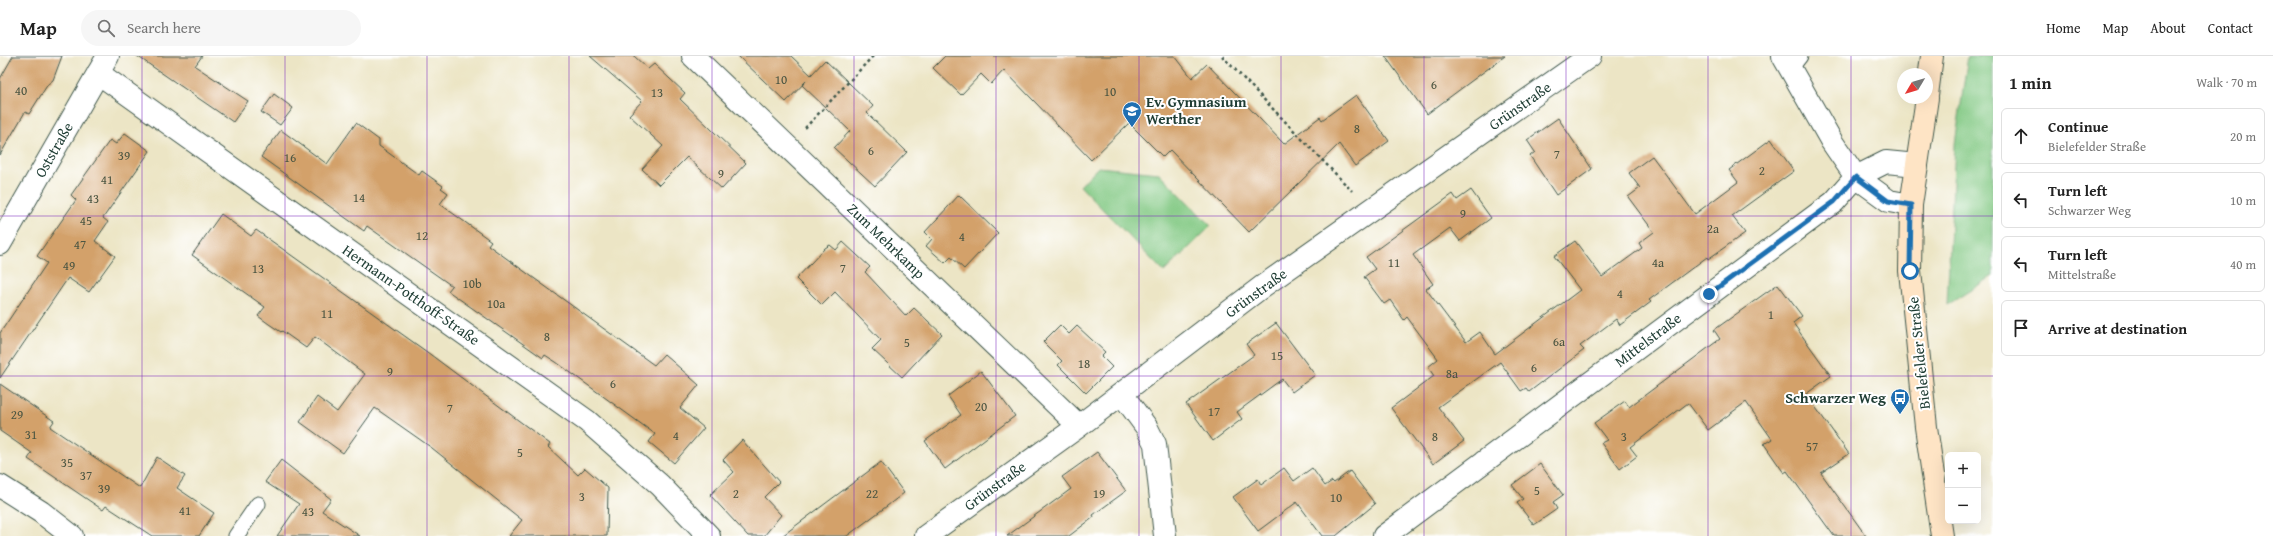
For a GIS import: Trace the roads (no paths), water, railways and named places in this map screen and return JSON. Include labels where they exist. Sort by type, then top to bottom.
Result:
[{"type":"main road","points":[[1930,68],[1932,56]]},
{"type":"main road","name":"Bielefelder Straße","points":[[1925,104],[1911,205],[1910,271],[1926,426],[1942,536]]},
{"type":"street","name":"Zum Mehrkamp","points":[[693,56],[1079,426]]},
{"type":"street","name":"Grünstraße","points":[[926,536],[1079,426],[1264,286],[1590,56]]},
{"type":"street","points":[[1791,60],[1832,142],[1856,177],[1888,201],[1911,205]]},
{"type":"street","name":"Oststraße","points":[[0,244],[103,65]]},
{"type":"street","name":"Hermann-Potthoff-Straße","points":[[103,65],[587,421],[660,485],[709,536]]},
{"type":"street","name":"Mittelstraße","points":[[1384,536],[1834,202],[1856,177],[1886,162],[1917,165]]},
{"type":"street","points":[[1122,394],[1147,428],[1155,444],[1165,536]]},
{"type":"street","points":[[0,486],[41,512],[72,536]]},
{"type":"lane","points":[[236,536],[258,504]]},
{"type":"place","name":"Ev. Gymnasium Werther","points":[[1132,128]]},
{"type":"place","name":"Schwarzer Weg","points":[[1900,415]]}]
